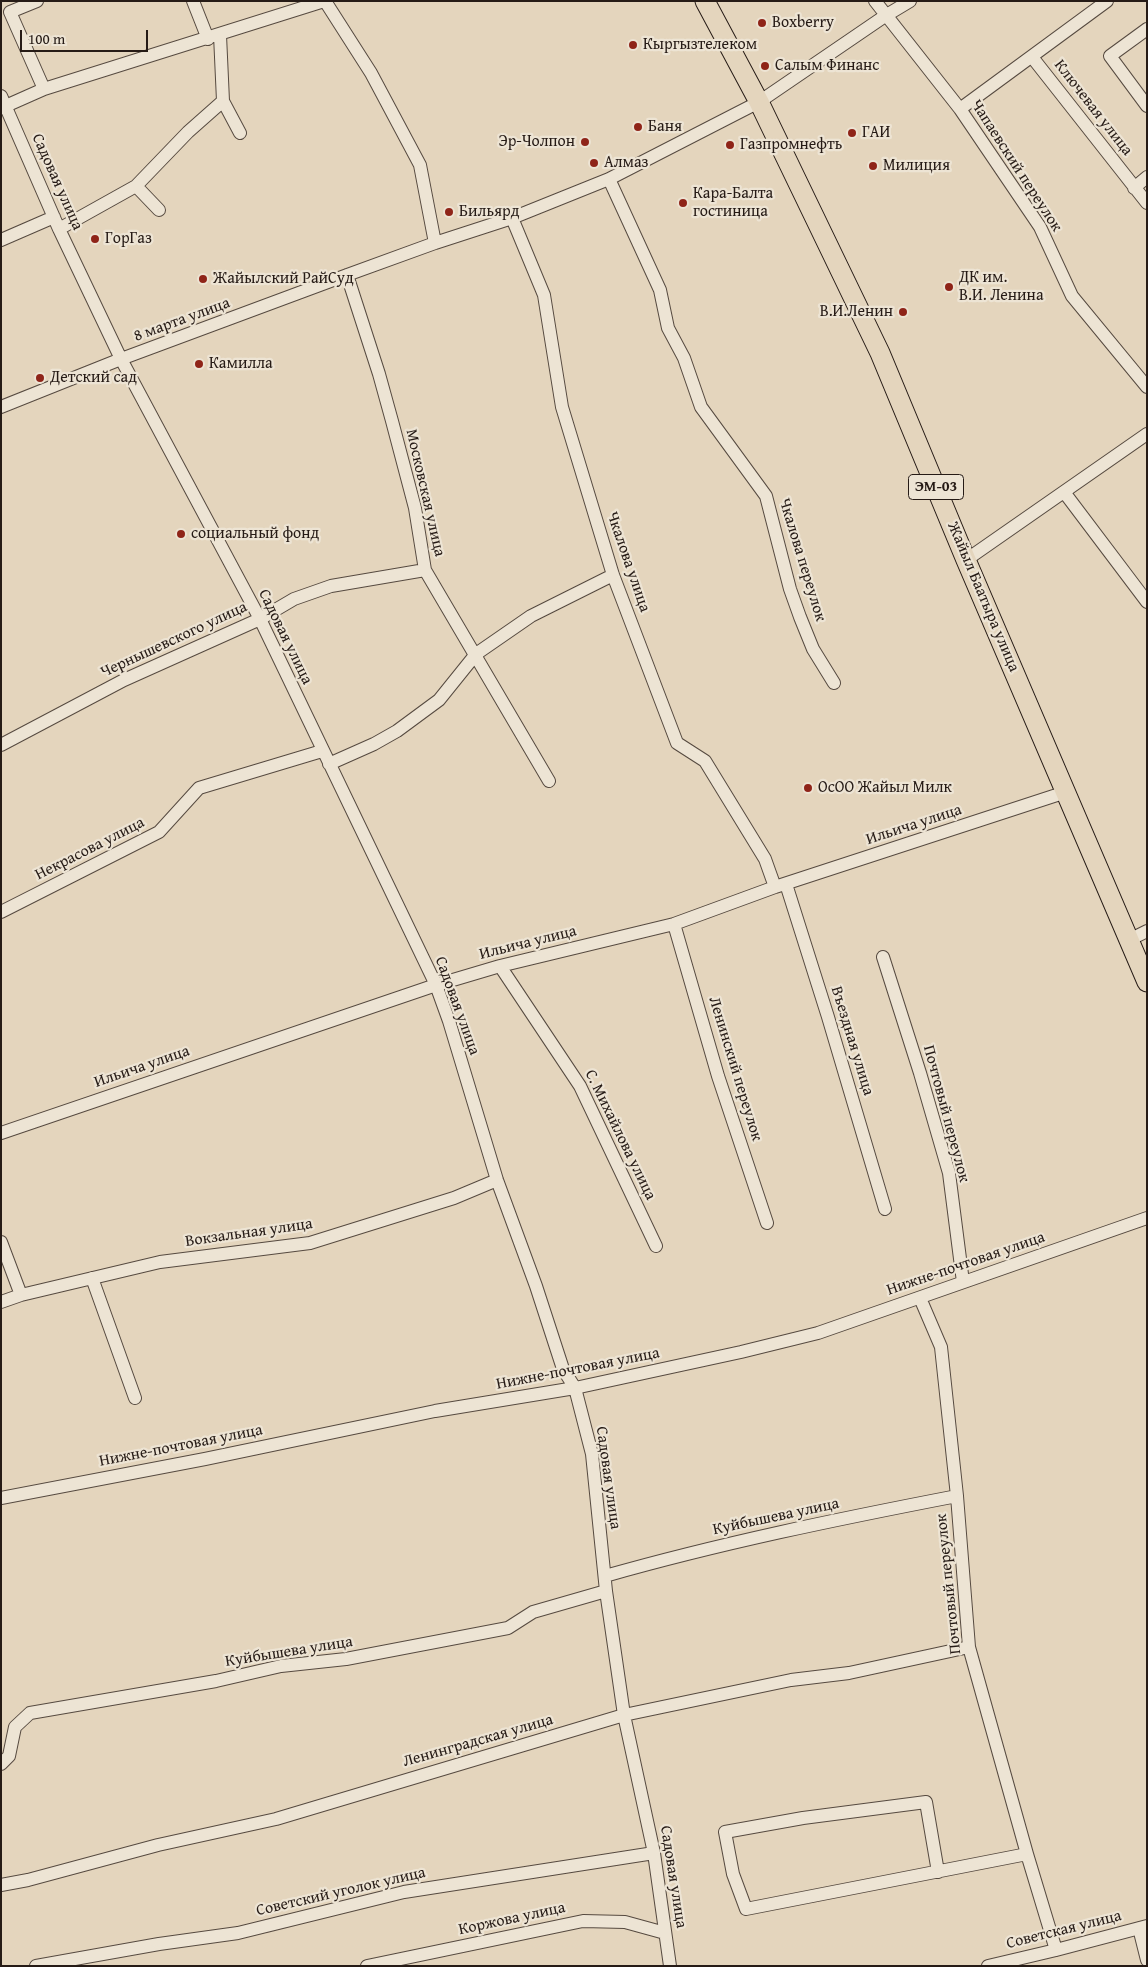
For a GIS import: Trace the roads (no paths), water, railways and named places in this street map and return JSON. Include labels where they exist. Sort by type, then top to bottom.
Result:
[{"type":"highway","name":"Жайыл Баатыра улица","points":[[705,1],[759,102],[880,353],[966,560],[1147,982]]},
{"type":"street","points":[[37,1],[10,12],[44,89]]},
{"type":"street","points":[[193,1],[214,37],[223,100],[240,134]]},
{"type":"street","points":[[3,103],[324,1],[371,73],[420,165],[435,243]]},
{"type":"street","name":"Чапаевский переулок","points":[[876,1],[885,16],[960,110],[1040,228],[1072,296],[1147,387]]},
{"type":"street","name":"8 марта улица","points":[[1,407],[121,359],[435,243],[512,218],[609,179],[759,102],[910,1]]},
{"type":"street","name":"Ключевая улица","points":[[960,110],[1107,1]]},
{"type":"street","points":[[1147,29],[1110,56],[1147,106]]},
{"type":"street","name":"Ключевая улица","points":[[1032,57],[1147,202]]},
{"type":"street","points":[[59,229],[136,186],[188,132],[223,100]]},
{"type":"street","name":"Садовая улица","points":[[3,103],[59,229],[121,359],[260,619],[436,985],[449,1021],[496,1180],[536,1286],[563,1369],[575,1388],[592,1454],[604,1576],[624,1715],[654,1853],[670,1966]]},
{"type":"street","points":[[1134,188],[1147,177]]},
{"type":"street","name":"Чкалова переулок","points":[[609,179],[660,290],[668,328],[684,358],[701,408],[766,496],[790,589],[800,617],[813,649],[834,683]]},
{"type":"street","points":[[136,186],[159,210]]},
{"type":"street","points":[[1,240],[54,217]]},
{"type":"street","name":"Чкалова улица","points":[[512,218],[544,295],[562,407],[613,574],[676,744],[705,761],[780,885]]},
{"type":"street","name":"Московская улица","points":[[348,275],[379,374],[415,508],[425,570],[549,781]]},
{"type":"street","points":[[966,560],[1147,434]]},
{"type":"street","points":[[1064,492],[1147,602]]},
{"type":"street","name":"Чернышевского улица","points":[[1,745],[124,680],[260,619],[294,599],[331,586],[425,570]]},
{"type":"street","points":[[329,764],[374,744],[397,731],[438,700],[476,654],[532,616],[613,574]]},
{"type":"street","name":"Некрасова улица","points":[[1,912],[159,832],[198,788],[322,751]]},
{"type":"street","name":"Ильича улица","points":[[1,1133],[436,985],[500,966],[674,924],[780,885],[1066,792]]},
{"type":"street","name":"Въездная улица","points":[[780,885],[828,1017],[885,1209]]},
{"type":"street","name":"Ленинский переулок","points":[[674,924],[718,1076],[767,1223]]},
{"type":"street","points":[[1129,940],[1147,931]]},
{"type":"street","name":"Почтовый переулок","points":[[883,957],[949,1173],[963,1282]]},
{"type":"street","name":"С. Михайлова улица","points":[[500,966],[580,1086],[656,1246]]},
{"type":"street","name":"Вокзальная улица","points":[[1,1302],[21,1295],[160,1262],[310,1243],[454,1198],[496,1180]]},
{"type":"street","name":"Нижне-почтовая улица","points":[[1,1498],[205,1459],[435,1411],[575,1388],[741,1352],[818,1333],[1147,1218]]},
{"type":"street","points":[[1,1242],[21,1295]]},
{"type":"street","points":[[92,1278],[135,1398]]},
{"type":"street","name":"Почтовый переулок","points":[[920,1298],[941,1347],[957,1496],[969,1647],[1056,1950]]},
{"type":"street","name":"Куйбышева улица","points":[[604,1576],[686,1553],[773,1533],[957,1496]]},
{"type":"street","name":"Куйбышева улица","points":[[1,1764],[9,1756],[16,1727],[30,1713],[216,1680],[281,1666],[365,1656],[508,1628],[533,1612],[606,1591]]},
{"type":"street","name":"Ленинградская улица","points":[[1,1885],[28,1880],[158,1845],[276,1818],[624,1715],[791,1680],[849,1673],[969,1647]]},
{"type":"street","points":[[938,1872],[926,1802],[803,1818],[725,1832],[733,1874],[746,1909],[938,1872],[1027,1854]]},
{"type":"street","name":"Советский уголок улица","points":[[36,1966],[159,1944],[238,1933],[404,1892],[654,1853]]},
{"type":"street","name":"Коржова улица","points":[[367,1966],[583,1920],[626,1922],[665,1933]]},
{"type":"street","points":[[1143,1927],[1147,1960]]},
{"type":"street","name":"Советская улица","points":[[988,1966],[1143,1927]]},
{"type":"place","name":"Boxberry","points":[[762,23]]},
{"type":"place","name":"Кыргызтелеком","points":[[633,45]]},
{"type":"place","name":"Салым Финанс","points":[[765,66]]},
{"type":"place","name":"Баня","points":[[638,127]]},
{"type":"place","name":"ГАИ","points":[[852,133]]},
{"type":"place","name":"Эр-Чолпон","points":[[585,142]]},
{"type":"place","name":"Газпромнефть","points":[[730,145]]},
{"type":"place","name":"Алмаз","points":[[594,163]]},
{"type":"place","name":"Милиция","points":[[873,166]]},
{"type":"place","name":"Кара-Балта гостиница","points":[[683,203]]},
{"type":"place","name":"Бильярд","points":[[449,212]]},
{"type":"place","name":"ГорГаз","points":[[95,239]]},
{"type":"place","name":"Жайылский РайСуд","points":[[203,279]]},
{"type":"place","name":"ДК им. В.И. Ленина","points":[[949,287]]},
{"type":"place","name":"В.И.Ленин","points":[[903,312]]},
{"type":"place","name":"Камилла","points":[[199,364]]},
{"type":"place","name":"Детский сад","points":[[40,378]]},
{"type":"place","name":"социальный фонд","points":[[181,534]]},
{"type":"place","name":"ОсОО Жайыл Милк","points":[[808,788]]}]
